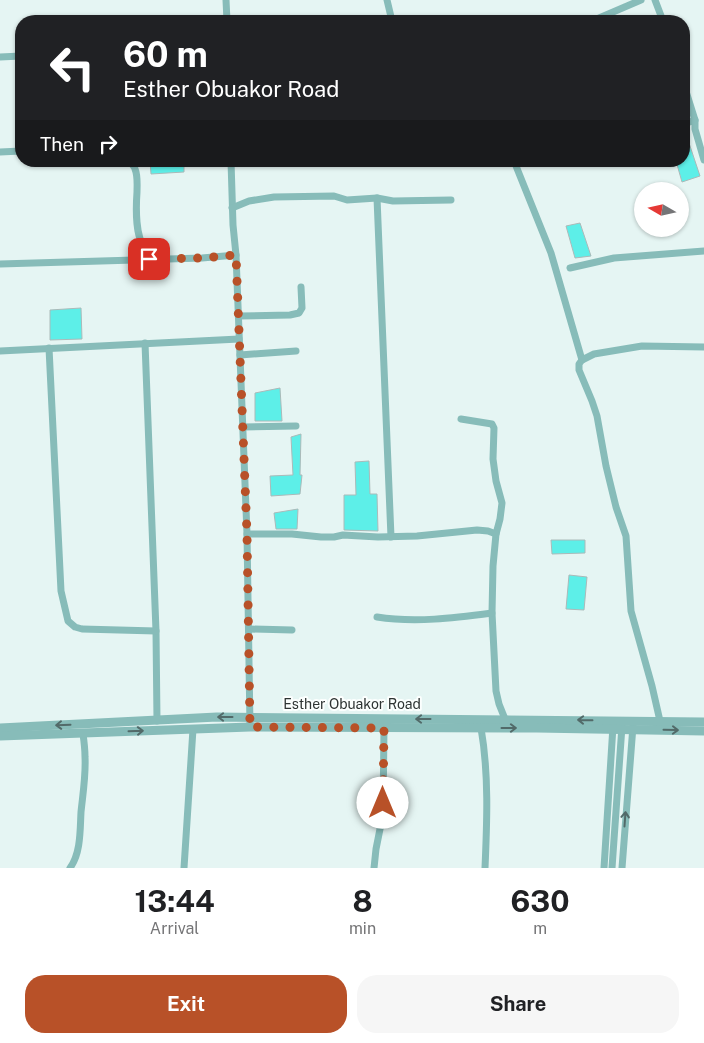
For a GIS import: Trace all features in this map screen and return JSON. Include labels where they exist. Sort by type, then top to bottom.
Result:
[{"type":"street","points":[[226,0],[227,15]]},
{"type":"street","points":[[386,0],[390,15]]},
{"type":"street","points":[[606,15],[641,0]]},
{"type":"street","points":[[655,0],[661,15]]},
{"type":"street","points":[[0,57],[15,56]]},
{"type":"street","points":[[690,104],[704,160]]},
{"type":"street","points":[[690,122],[695,120]]},
{"type":"street","points":[[0,152],[15,151]]},
{"type":"street","points":[[135,167],[140,239],[146,249],[166,258]]},
{"type":"street","points":[[231,167],[247,534],[250,727]]},
{"type":"street","points":[[516,167],[551,253],[582,360]]},
{"type":"street","points":[[232,208],[248,200],[274,197],[334,196],[347,200],[377,198],[393,202],[451,200]]},
{"type":"street","points":[[377,198],[390,537]]},
{"type":"street","points":[[570,268],[614,258],[704,251]]},
{"type":"street","points":[[0,264],[202,258],[236,255]]},
{"type":"street","points":[[239,316],[290,315],[299,313],[302,308],[301,287]]},
{"type":"street","points":[[0,351],[239,339]]},
{"type":"street","points":[[145,343],[156,631],[157,720]]},
{"type":"street","points":[[660,722],[631,611],[626,536],[616,507],[606,466],[597,416],[579,370],[579,364],[582,360],[594,354],[642,346],[704,347]]},
{"type":"street","points":[[49,348],[61,591],[68,621],[75,627],[82,629],[156,631]]},
{"type":"street","points":[[240,355],[296,351]]},
{"type":"street","points":[[461,418],[492,424],[494,428],[496,481],[502,503],[496,534],[493,566],[492,614],[496,691],[505,719]]},
{"type":"street","points":[[243,427],[296,426]]},
{"type":"street","points":[[247,534],[390,537],[477,530],[496,534]]},
{"type":"street","points":[[377,617],[404,620],[492,614]]},
{"type":"street","points":[[249,629],[292,630]]},
{"type":"street","name":"Esther Obuakor Road","points":[[0,728],[217,717],[505,719],[613,725]]},
{"type":"street","name":"Esther Obuakor Road","points":[[633,725],[660,722],[704,722]]},
{"type":"street","points":[[604,868],[613,725]]},
{"type":"street","points":[[612,868],[623,725]]},
{"type":"street","points":[[622,868],[633,725]]},
{"type":"street","name":"Esther Obuakor Road","points":[[0,736],[250,727],[481,728],[633,725],[704,730]]},
{"type":"street","points":[[374,868],[383,814],[384,728]]},
{"type":"street","points":[[481,728],[485,750],[486,868]]},
{"type":"street","points":[[184,868],[193,729]]},
{"type":"street","points":[[70,868],[74,863],[77,852],[79,835],[85,774],[84,734]]},
{"type":"building","points":[[690,146],[700,176],[682,182],[678,167],[690,167]]},
{"type":"building","points":[[150,167],[184,167],[184,172],[151,174]]},
{"type":"building","points":[[580,223],[591,256],[575,258],[566,226]]},
{"type":"building","points":[[81,308],[82,339],[50,340],[50,310]]},
{"type":"building","points":[[280,388],[282,421],[255,421],[255,393]]},
{"type":"building","points":[[301,434],[300,475],[302,475],[300,494],[271,496],[270,476],[293,475],[291,437]]},
{"type":"building","points":[[369,461],[370,494],[377,494],[378,531],[344,530],[344,495],[356,495],[355,462]]},
{"type":"building","points":[[298,509],[297,529],[276,529],[274,513]]},
{"type":"building","points":[[551,540],[585,540],[585,553],[552,554]]},
{"type":"building","points":[[569,575],[587,577],[584,610],[566,609]]},
{"type":"route","points":[[149,259],[236,255],[247,534],[250,727],[384,728],[383,803]]}]
